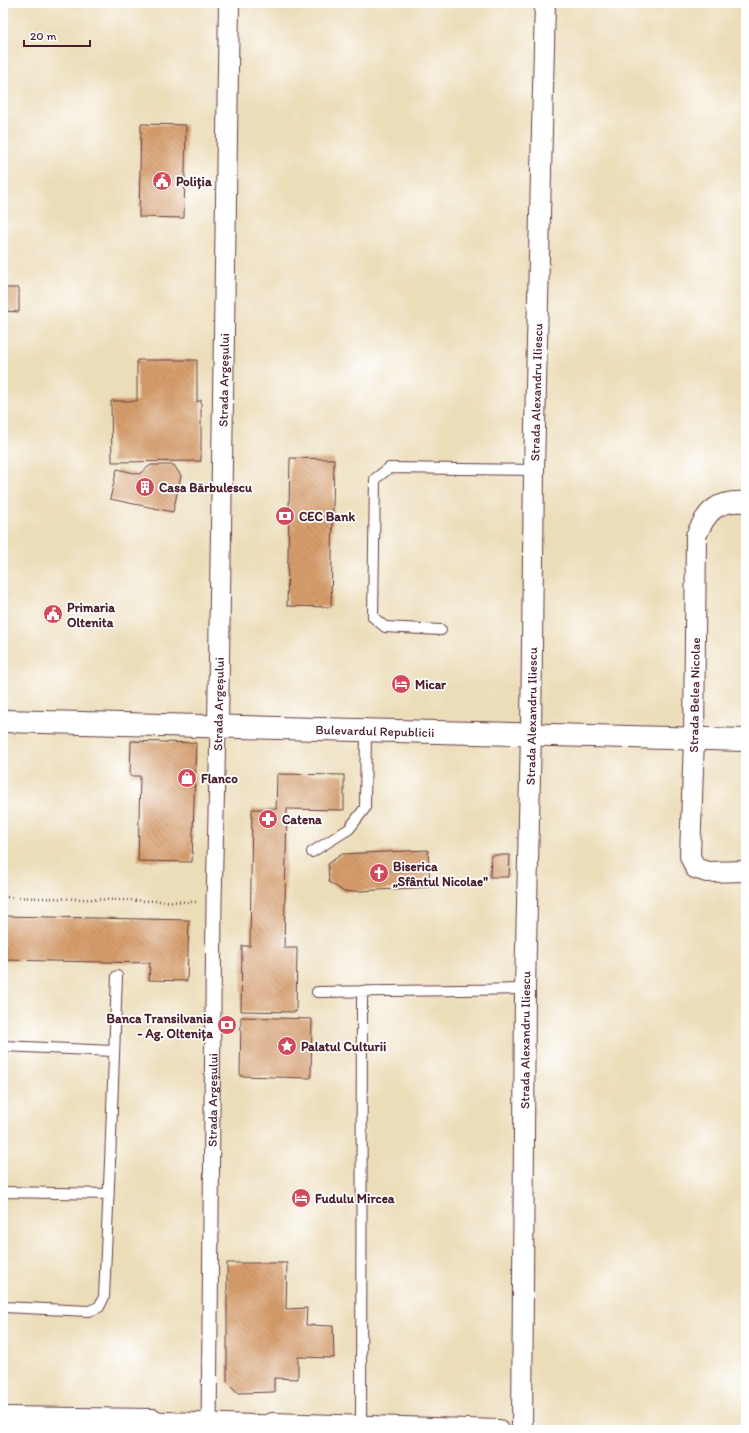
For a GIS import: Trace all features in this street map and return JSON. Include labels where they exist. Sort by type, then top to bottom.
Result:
[{"type":"street","name":"Strada Argeșului","points":[[209,1426],[214,902],[229,3]]},
{"type":"street","name":"Strada Alexandru Iliescu","points":[[522,1430],[525,989],[544,3]]},
{"type":"street","name":"Strada Belea Nicolae","points":[[746,502],[732,501],[716,507],[703,520],[696,536],[694,738],[690,856],[695,868],[707,872],[746,871]]},
{"type":"street","name":"Bulevardul Republicii","points":[[3,721],[746,740]]},
{"type":"street","points":[[3,1417],[153,1419],[209,1426],[272,1424],[499,1430]]},
{"type":"lane","points":[[441,630],[385,628],[373,617],[375,479],[389,468],[534,470]]},
{"type":"lane","points":[[312,852],[350,829],[365,808],[366,730]]},
{"type":"lane","points":[[3,1307],[89,1311],[99,1307],[104,1297],[117,976]]},
{"type":"lane","points":[[317,992],[525,989]]},
{"type":"lane","points":[[361,1426],[362,991]]},
{"type":"lane","points":[[3,1046],[113,1051]]},
{"type":"lane","points":[[3,1192],[109,1194]]},
{"type":"path","points":[[3,897],[214,902]]},
{"type":"building","points":[[141,124],[186,125],[184,218],[139,217]]},
{"type":"building","points":[[3,288],[19,288],[19,312],[3,311]]},
{"type":"building","points":[[137,360],[197,360],[197,402],[201,400],[201,461],[112,462],[111,401],[137,401]]},
{"type":"building","points":[[290,458],[334,459],[331,607],[287,606]]},
{"type":"building","name":"Casa Bărbulescu","points":[[151,465],[174,465],[181,476],[173,512],[110,499],[117,469],[139,474]]},
{"type":"building","points":[[131,741],[196,743],[192,862],[138,861],[140,776],[130,776]]},
{"type":"building","points":[[277,774],[344,775],[344,810],[287,809],[284,948],[297,948],[296,1012],[241,1011],[242,946],[250,946],[252,809],[276,809]]},
{"type":"building","name":"Biserica „Sfântul Nicolae\"","points":[[428,850],[430,887],[344,892],[329,882],[328,864],[342,854]]},
{"type":"building","points":[[491,855],[510,855],[509,877],[490,877]]},
{"type":"building","points":[[3,916],[189,920],[187,981],[149,980],[150,963],[3,960]]},
{"type":"building","points":[[241,1017],[312,1019],[311,1078],[240,1076]]},
{"type":"building","points":[[227,1263],[287,1263],[286,1309],[307,1308],[306,1325],[333,1326],[334,1358],[298,1357],[298,1379],[274,1378],[274,1392],[238,1393],[227,1382]]},
{"type":"place","name":"Poliția","points":[[162,181]]},
{"type":"place","name":"Casa Bărbulescu","points":[[145,487]]},
{"type":"place","name":"CEC Bank","points":[[285,516]]},
{"type":"place","name":"Primaria Oltenita","points":[[53,614]]},
{"type":"place","name":"Micar","points":[[401,684]]},
{"type":"place","name":"Flanco","points":[[187,778]]},
{"type":"place","name":"Catena","points":[[268,819]]},
{"type":"place","name":"Biserica „Sfântul Nicolae\"","points":[[379,873]]},
{"type":"place","name":"Banca Transilvania - Ag. Oltenița","points":[[227,1025]]},
{"type":"place","name":"Palatul Culturii","points":[[287,1046]]},
{"type":"place","name":"Fudulu Mircea","points":[[301,1198]]}]
